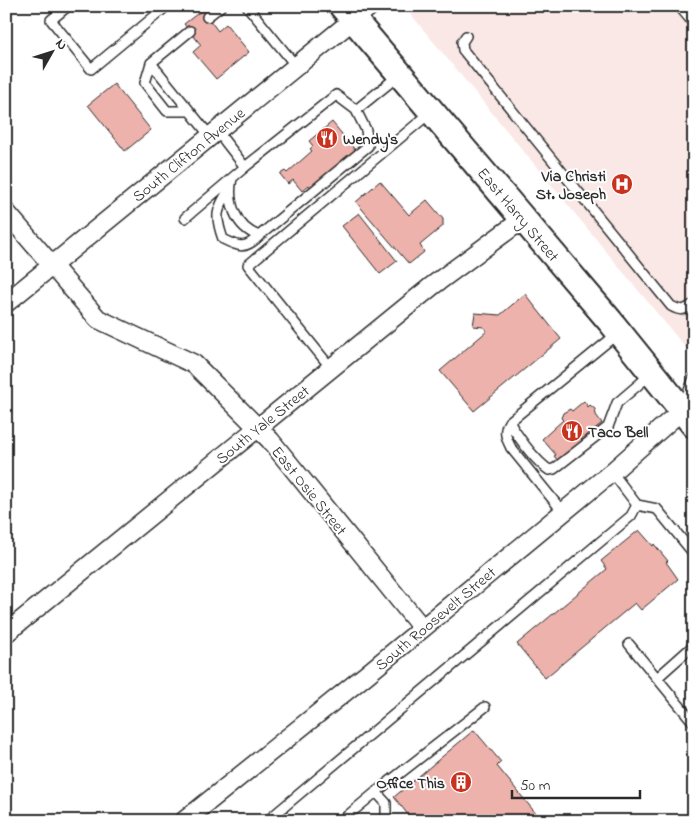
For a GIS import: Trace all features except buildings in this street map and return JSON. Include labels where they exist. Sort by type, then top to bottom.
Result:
[{"type":"main road","name":"East Harry Street","points":[[355,11],[400,74],[652,373],[690,413]]},
{"type":"street","name":"South Clifton Avenue","points":[[6,303],[296,66],[355,11]]},
{"type":"street","name":"East Osie Street","points":[[6,212],[98,319],[194,364],[270,440],[422,628]]},
{"type":"street","name":"South Yale Street","points":[[6,633],[432,286],[523,220]]},
{"type":"street","name":"South Roosevelt Street","points":[[184,821],[612,472],[690,413]]},
{"type":"lane","points":[[68,6],[51,20],[91,68],[167,6]]},
{"type":"lane","points":[[207,17],[221,6]]},
{"type":"lane","points":[[248,6],[296,66]]},
{"type":"lane","points":[[679,6],[694,24]]},
{"type":"lane","points":[[189,111],[168,111],[144,83],[151,63],[190,32]]},
{"type":"lane","points":[[466,36],[462,42],[463,50],[671,306],[679,310],[685,310],[692,305]]},
{"type":"lane","points":[[151,63],[189,111],[245,168]]},
{"type":"lane","points":[[356,110],[400,74]]},
{"type":"lane","points":[[185,218],[231,183],[245,168],[336,95],[356,110],[366,130],[368,146],[250,245],[237,246],[223,239],[216,222],[220,205],[231,183]]},
{"type":"lane","points":[[331,368],[248,265],[432,112]]},
{"type":"lane","points":[[231,183],[230,202],[240,224],[252,234],[259,236]]},
{"type":"lane","points":[[563,512],[511,448],[506,437],[505,428],[509,422],[619,332]]},
{"type":"lane","points":[[509,422],[540,461],[549,470],[554,469],[608,427],[617,403],[652,373]]},
{"type":"lane","points":[[690,413],[694,378]]},
{"type":"lane","points":[[612,472],[637,505],[657,508],[694,554]]},
{"type":"lane","points":[[267,821],[631,516],[637,505]]},
{"type":"lane","points":[[629,644],[694,723]]},
{"type":"lane","points":[[657,678],[694,645]]},
{"type":"lane","points":[[341,821],[484,706]]},
{"type":"lane","points":[[376,792],[386,803],[386,821]]},
{"type":"shaded area","name":"Via Christi St. Joseph","points":[[413,6],[694,6],[694,358],[408,11]]},
{"type":"place","name":"Wendy's","points":[[327,138]]},
{"type":"place","name":"Via Christi St. Joseph","points":[[622,184]]},
{"type":"place","name":"Taco Bell","points":[[572,431]]},
{"type":"place","name":"Office This","points":[[461,782]]}]
